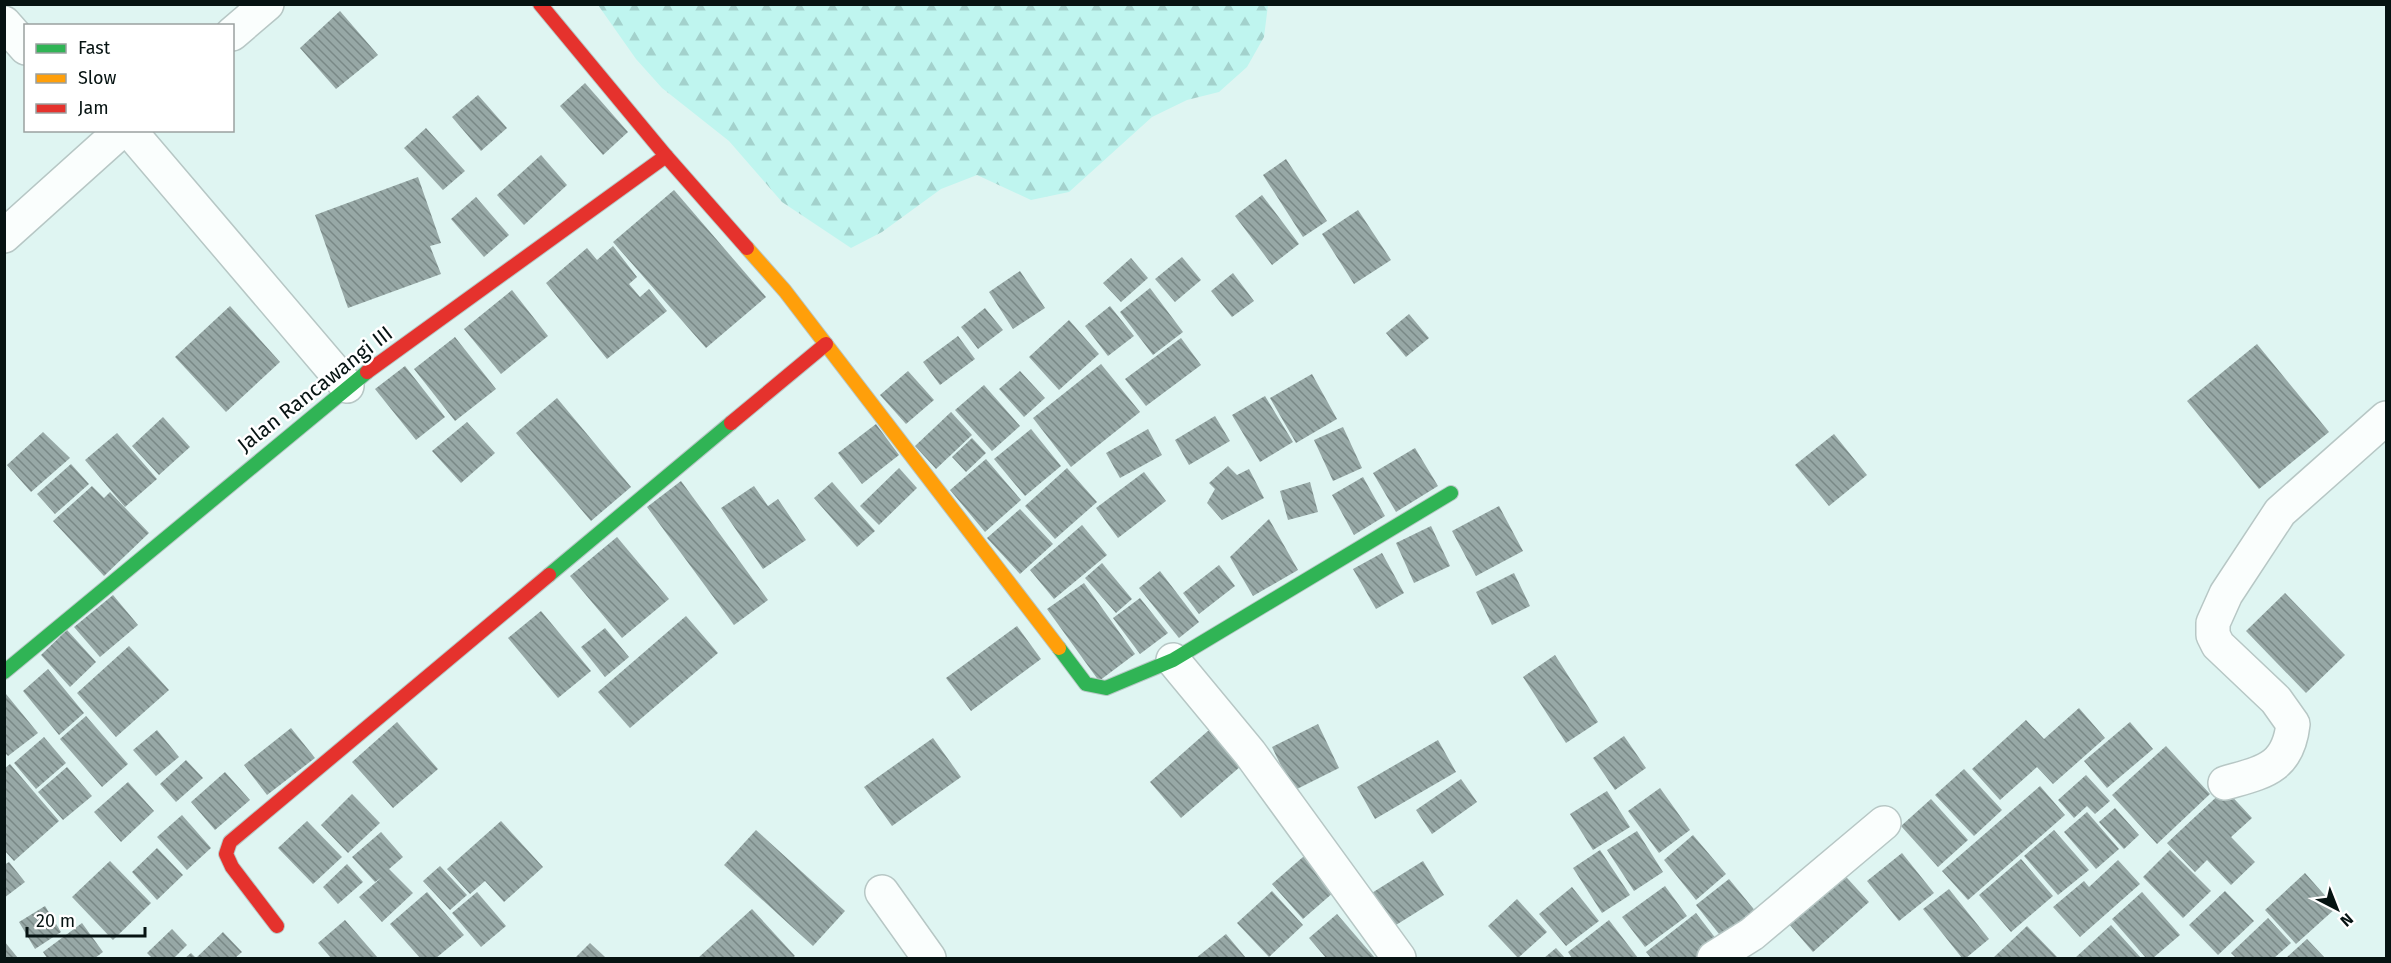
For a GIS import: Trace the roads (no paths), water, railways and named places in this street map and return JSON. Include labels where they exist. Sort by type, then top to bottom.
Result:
[{"type":"street","points":[[234,32],[267,4]]},
{"type":"street","points":[[540,4],[666,156],[785,291],[1086,684],[1106,688],[1173,660],[1450,493]]},
{"type":"street","points":[[4,23],[24,46]]},
{"type":"street","points":[[4,236],[112,134],[347,386]]},
{"type":"street","name":"Jalan Rancawangi III","points":[[4,672],[347,386],[666,156]]},
{"type":"street","points":[[277,926],[232,867],[226,854],[230,842],[826,344]]},
{"type":"street","points":[[2225,783],[2268,770],[2281,759],[2291,744],[2293,724],[2276,700],[2218,645],[2213,635],[2213,623],[2222,604],[2280,512],[2386,418]]},
{"type":"street","points":[[1173,660],[1250,753],[1399,958]]},
{"type":"street","points":[[1714,958],[1752,934],[1884,823]]},
{"type":"street","points":[[882,892],[929,958]]}]
